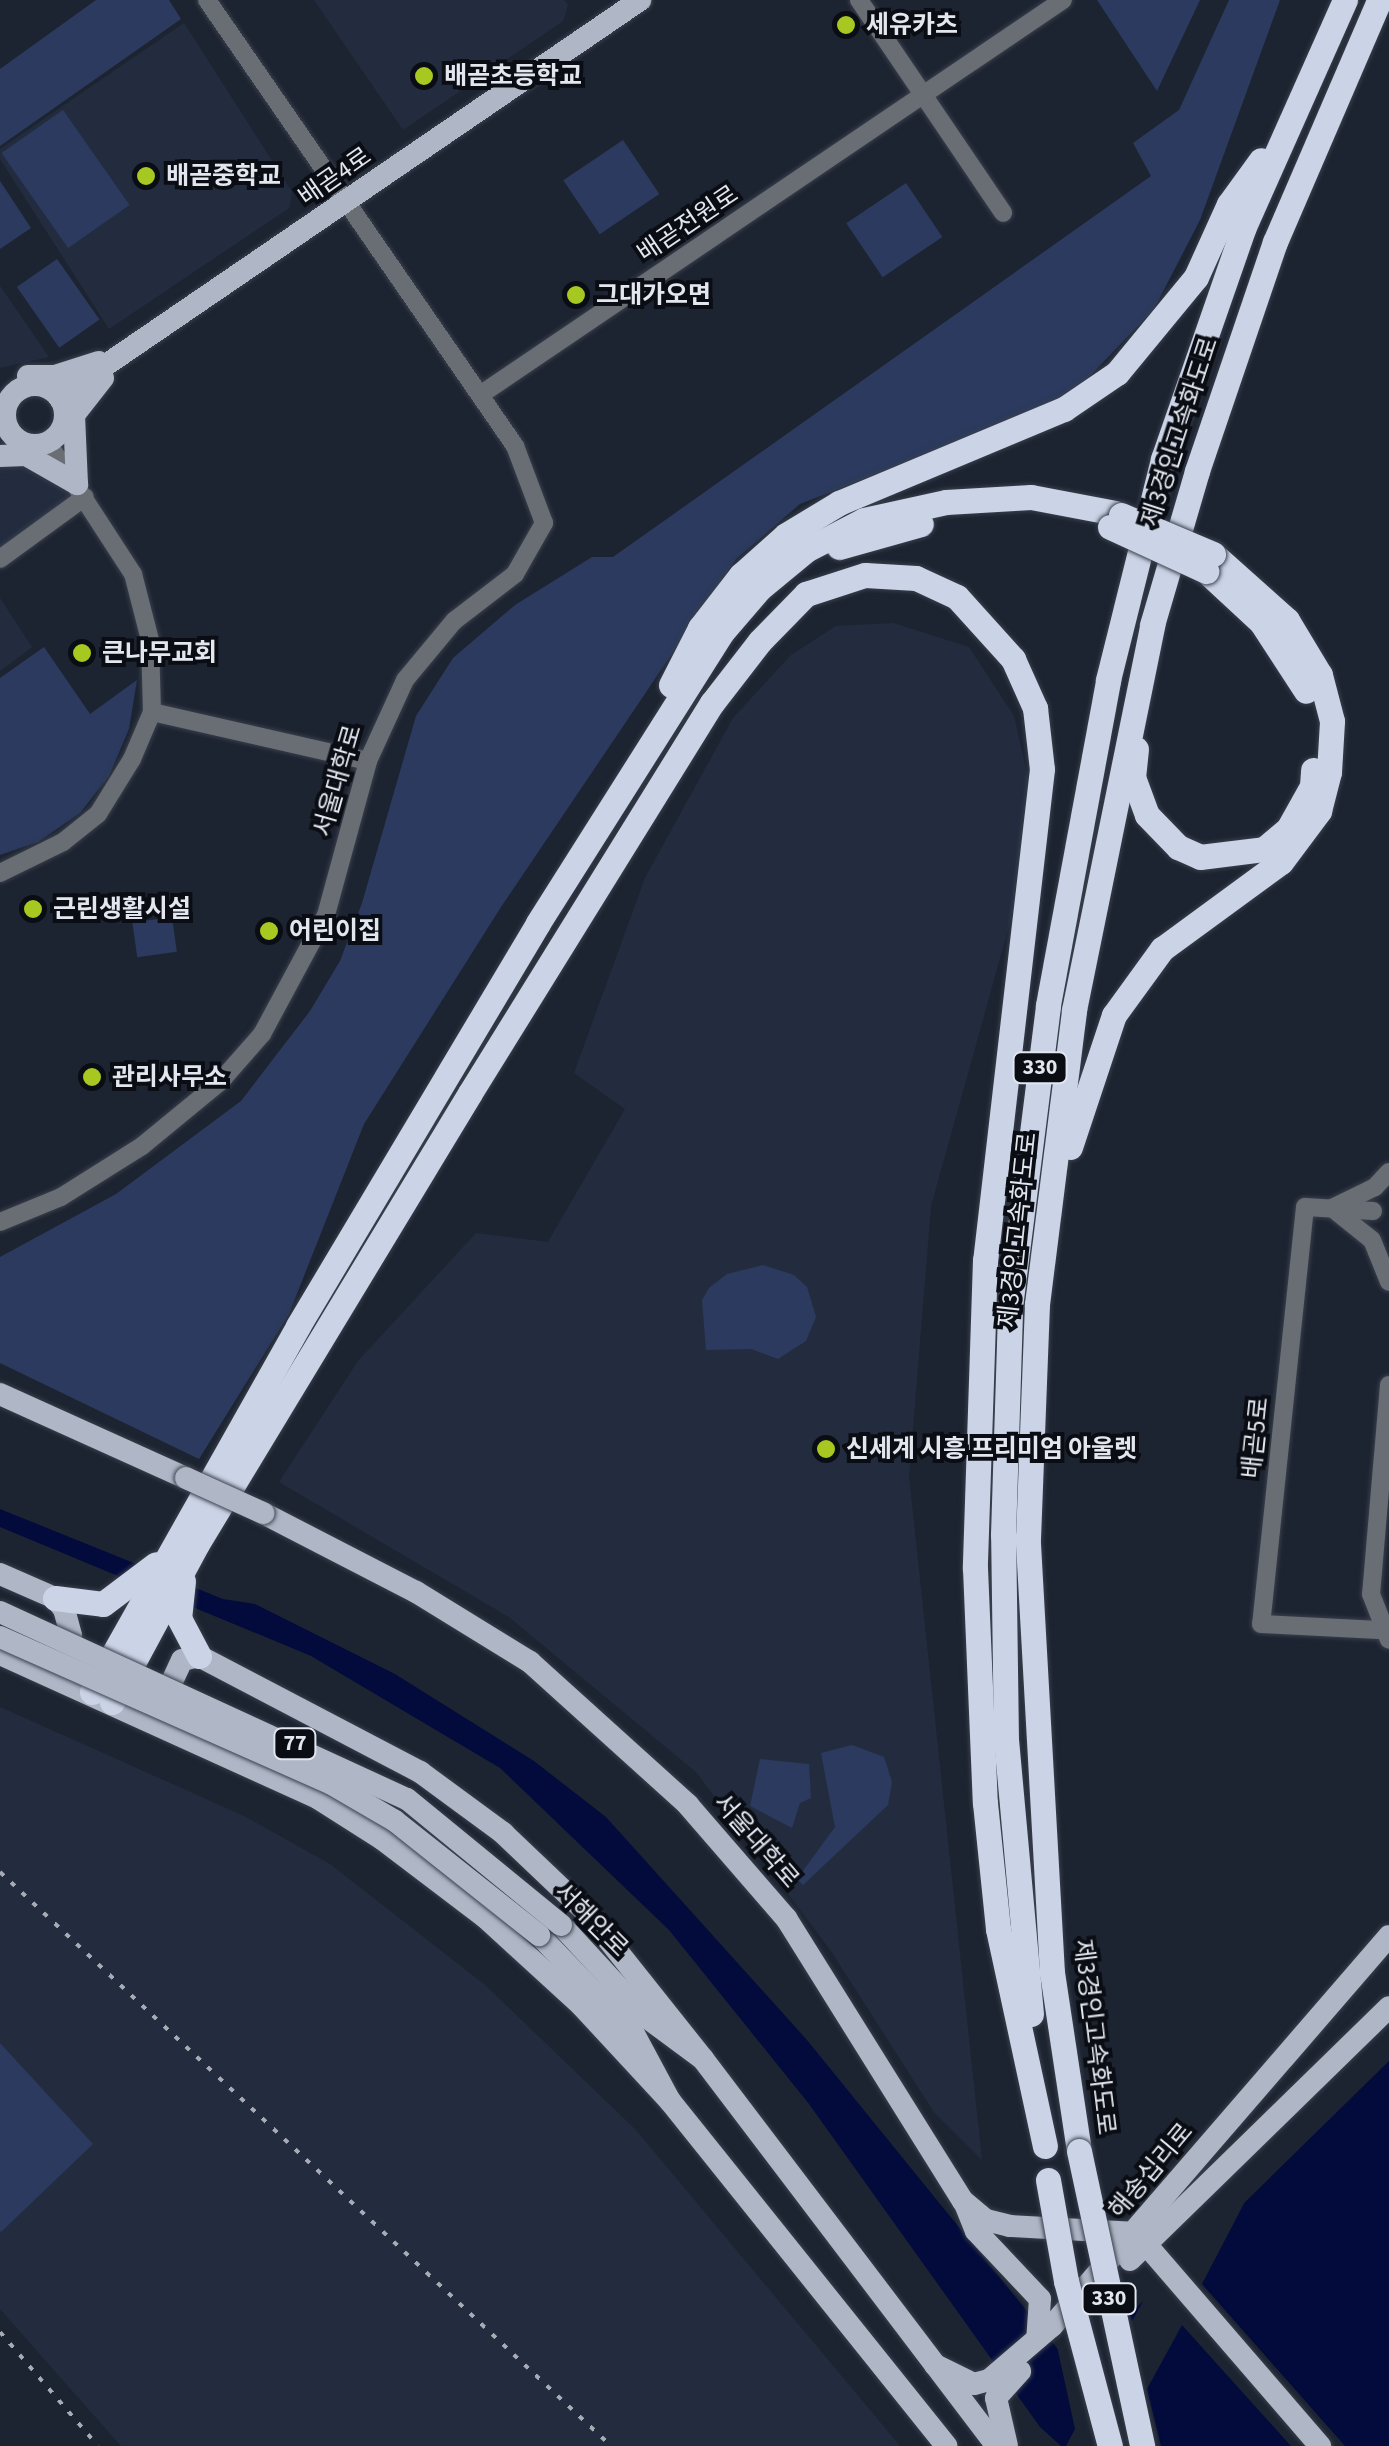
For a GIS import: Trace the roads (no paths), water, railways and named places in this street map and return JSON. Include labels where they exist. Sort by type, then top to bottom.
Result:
[{"type":"highway","name":"제3경인고속화도로","points":[[1110,2446],[1066,2281],[1048,2180],[1006,1741],[1002,1534],[1010,1307],[1048,1005],[1108,680],[1164,459],[1243,229],[1345,0]]},
{"type":"highway","name":"제3경인고속화도로","points":[[1142,2446],[1079,2150],[1052,1973],[1028,1538],[1037,1304],[1084,953],[1152,626],[1275,242],[1379,0]]},
{"type":"highway","points":[[598,828],[700,628],[742,575],[786,535],[840,503],[1001,439],[1118,372],[1196,277],[1229,204],[1293,115]]},
{"type":"highway","points":[[102,1697],[181,1551],[598,828],[722,632],[759,588],[806,550],[864,520],[946,502],[1031,498],[1113,520],[1210,562],[1287,620],[1320,675],[1332,721],[1330,772],[1319,811],[1281,862],[1162,949],[1114,1014],[1083,1096],[1037,1304]]},
{"type":"highway","points":[[508,1032],[592,870],[694,698],[732,638],[769,598],[843,544],[949,518],[1032,514],[1113,520]]},
{"type":"highway","points":[[1152,626],[1133,776],[1147,815],[1178,848],[1200,857],[1264,849],[1288,829],[1312,786],[1316,725],[1302,676],[1210,562]]},
{"type":"highway","points":[[151,1605],[181,1551],[712,704],[806,594],[865,575],[916,578],[957,597],[989,626],[1034,708],[1042,770],[985,1260],[975,1568],[985,1804],[998,1929],[1044,2146]]},
{"type":"highway","points":[[55,1598],[151,1605],[198,1656]]},
{"type":"main road","name":"배곧4로","points":[[60,398],[640,0]]},
{"type":"main road","points":[[2,412],[12,396],[29,385],[60,398],[65,420],[48,443],[10,443],[2,412],[24,376],[56,376],[126,353]]},
{"type":"main road","points":[[81,491],[74,415],[126,353]]},
{"type":"main road","points":[[0,456],[26,455],[81,491]]},
{"type":"main road","name":"서울대학로","points":[[0,1394],[263,1513],[416,1592],[530,1662],[688,1805],[786,1918],[964,2201],[986,2220],[1010,2226],[1141,2238]]},
{"type":"main road","points":[[0,1574],[55,1598],[72,1620],[71,1636],[46,1666],[28,1666]]},
{"type":"main road","name":"서해안로","points":[[0,1612],[406,1799],[561,1925],[646,2017],[703,2059],[927,2361],[997,2446]]},
{"type":"main road","name":"서해안로","points":[[0,1637],[330,1782],[396,1821],[539,1935],[634,2034],[670,2101],[946,2446]]},
{"type":"main road","points":[[0,1654],[169,1727],[319,1799],[382,1839],[500,1930],[670,2101]]},
{"type":"main road","points":[[169,1727],[162,1713],[170,1676],[182,1660],[198,1656],[340,1725],[504,1833],[587,1912],[703,2059]]},
{"type":"main road","name":"해송십리로","points":[[1007,2446],[995,2410],[1000,2389],[1141,2238],[1389,1936]]},
{"type":"main road","name":"해송십리로","points":[[927,2361],[974,2384],[989,2380],[1389,2007]]},
{"type":"main road","points":[[964,2201],[976,2231],[1040,2299],[1037,2339]]},
{"type":"main road","points":[[1141,2238],[1320,2446]]},
{"type":"street","name":"서울대학로","points":[[0,1222],[61,1197],[142,1146],[220,1082],[262,1034],[326,916],[368,761],[398,694],[427,650],[475,602],[515,574],[540,540],[544,523],[534,482],[480,396],[207,0]]},
{"type":"street","points":[[859,0],[1003,212]]},
{"type":"street","name":"배곧전원로","points":[[480,396],[1062,0]]},
{"type":"street","points":[[0,873],[54,847],[98,814],[132,759],[152,712],[144,606],[133,574],[48,443]]},
{"type":"street","points":[[0,559],[81,491]]},
{"type":"street","points":[[152,712],[368,761]]},
{"type":"street","points":[[1332,1208],[1375,1187],[1389,1172]]},
{"type":"street","points":[[1389,1188],[1374,1211],[1377,1230],[1389,1243]]},
{"type":"street","name":"배곧5로","points":[[1332,1208],[1306,1207],[1262,1624],[1385,1635],[1371,1594],[1389,1385]]},
{"type":"street","points":[[1332,1208],[1374,1211]]},
{"type":"street","points":[[1332,1208],[1372,1240],[1389,1282]]},
{"type":"railway","points":[[0,1872],[611,2446]]},
{"type":"railway","points":[[0,2332],[98,2446]]},
{"type":"place","name":"세유카츠","points":[[846,25]]},
{"type":"place","name":"배곧초등학교","points":[[424,76]]},
{"type":"place","name":"배곧중학교","points":[[146,176]]},
{"type":"place","name":"그대가오면","points":[[576,295]]},
{"type":"place","name":"큰나무교회","points":[[82,653]]},
{"type":"place","name":"근린생활시설","points":[[33,909]]},
{"type":"place","name":"어린이집","points":[[269,931]]},
{"type":"place","name":"관리사무소","points":[[92,1077]]},
{"type":"place","name":"신세계 시흥 프리미엄 아울렛","points":[[826,1449]]}]
